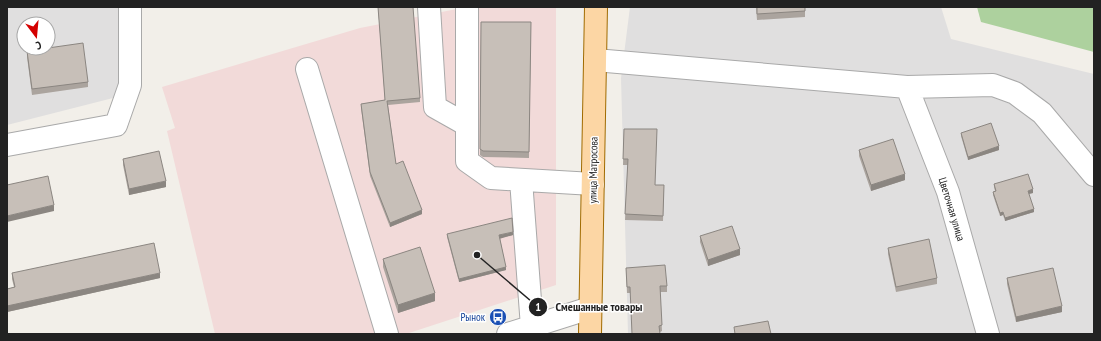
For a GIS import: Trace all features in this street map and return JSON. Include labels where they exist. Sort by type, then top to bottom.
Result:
[{"type":"main road","name":"улица Матросова","points":[[590,334],[596,7]]},
{"type":"street","points":[[7,145],[116,125],[130,85],[130,7]]},
{"type":"street","points":[[429,7],[435,107],[467,125]]},
{"type":"street","points":[[467,7],[467,160],[491,178],[592,184]]},
{"type":"street","points":[[595,60],[907,87],[993,85],[1015,93],[1042,113],[1094,174]]},
{"type":"street","points":[[307,69],[387,334]]},
{"type":"street","name":"Цветочная улица","points":[[907,87],[948,192],[988,334]]},
{"type":"street","points":[[521,180],[532,327]]},
{"type":"street","points":[[508,334],[590,308]]},
{"type":"shaded area","points":[[7,7],[124,7],[117,97],[7,125]]},
{"type":"shaded area","points":[[556,7],[556,285],[406,334],[215,334],[167,131],[175,128],[162,87],[360,28],[462,8]]},
{"type":"shaded area","points":[[630,7],[941,7],[951,39],[1094,74],[1094,334],[628,334],[621,78]]},
{"type":"green space","points":[[977,7],[1094,7],[1094,52],[981,22]]},
{"type":"building","points":[[378,7],[413,7],[420,98],[387,101],[396,164],[403,161],[422,210],[390,223],[370,172],[361,104],[385,100]]},
{"type":"building","points":[[757,7],[805,7],[805,11],[757,14]]},
{"type":"building","points":[[481,22],[531,22],[529,152],[483,151],[480,149]]},
{"type":"building","points":[[83,43],[88,82],[32,89],[28,56],[56,56],[56,47]]},
{"type":"building","points":[[991,123],[999,146],[968,157],[961,133]]},
{"type":"building","points":[[624,129],[657,129],[655,185],[664,185],[663,216],[625,214],[628,159],[623,159]]},
{"type":"building","points":[[893,139],[905,174],[871,185],[859,150]]},
{"type":"building","points":[[159,151],[166,181],[129,189],[123,159]]},
{"type":"building","points":[[1028,174],[1033,189],[1028,191],[1034,209],[1005,218],[1003,212],[1000,213],[993,192],[996,191],[994,184]]},
{"type":"building","points":[[48,176],[54,205],[7,216],[7,185]]},
{"type":"building","points":[[512,218],[513,232],[499,235],[506,267],[459,279],[447,234]]},
{"type":"building","points":[[732,226],[740,249],[708,260],[700,236]]},
{"type":"building","points":[[929,239],[937,278],[896,287],[888,248]]},
{"type":"building","points":[[154,243],[160,273],[7,306],[7,289],[15,287],[12,273]]},
{"type":"building","points":[[420,247],[435,293],[398,305],[383,259]]},
{"type":"building","points":[[665,265],[667,286],[660,286],[662,325],[659,326],[660,334],[632,334],[630,287],[627,287],[626,268]]},
{"type":"building","points":[[1053,268],[1062,306],[1016,317],[1007,278]]},
{"type":"building","points":[[768,321],[771,334],[735,334],[734,327]]},
{"type":"place","name":"Смешанные товары","points":[[477,255]]},
{"type":"place","name":"Рынок","points":[[498,317]]}]
